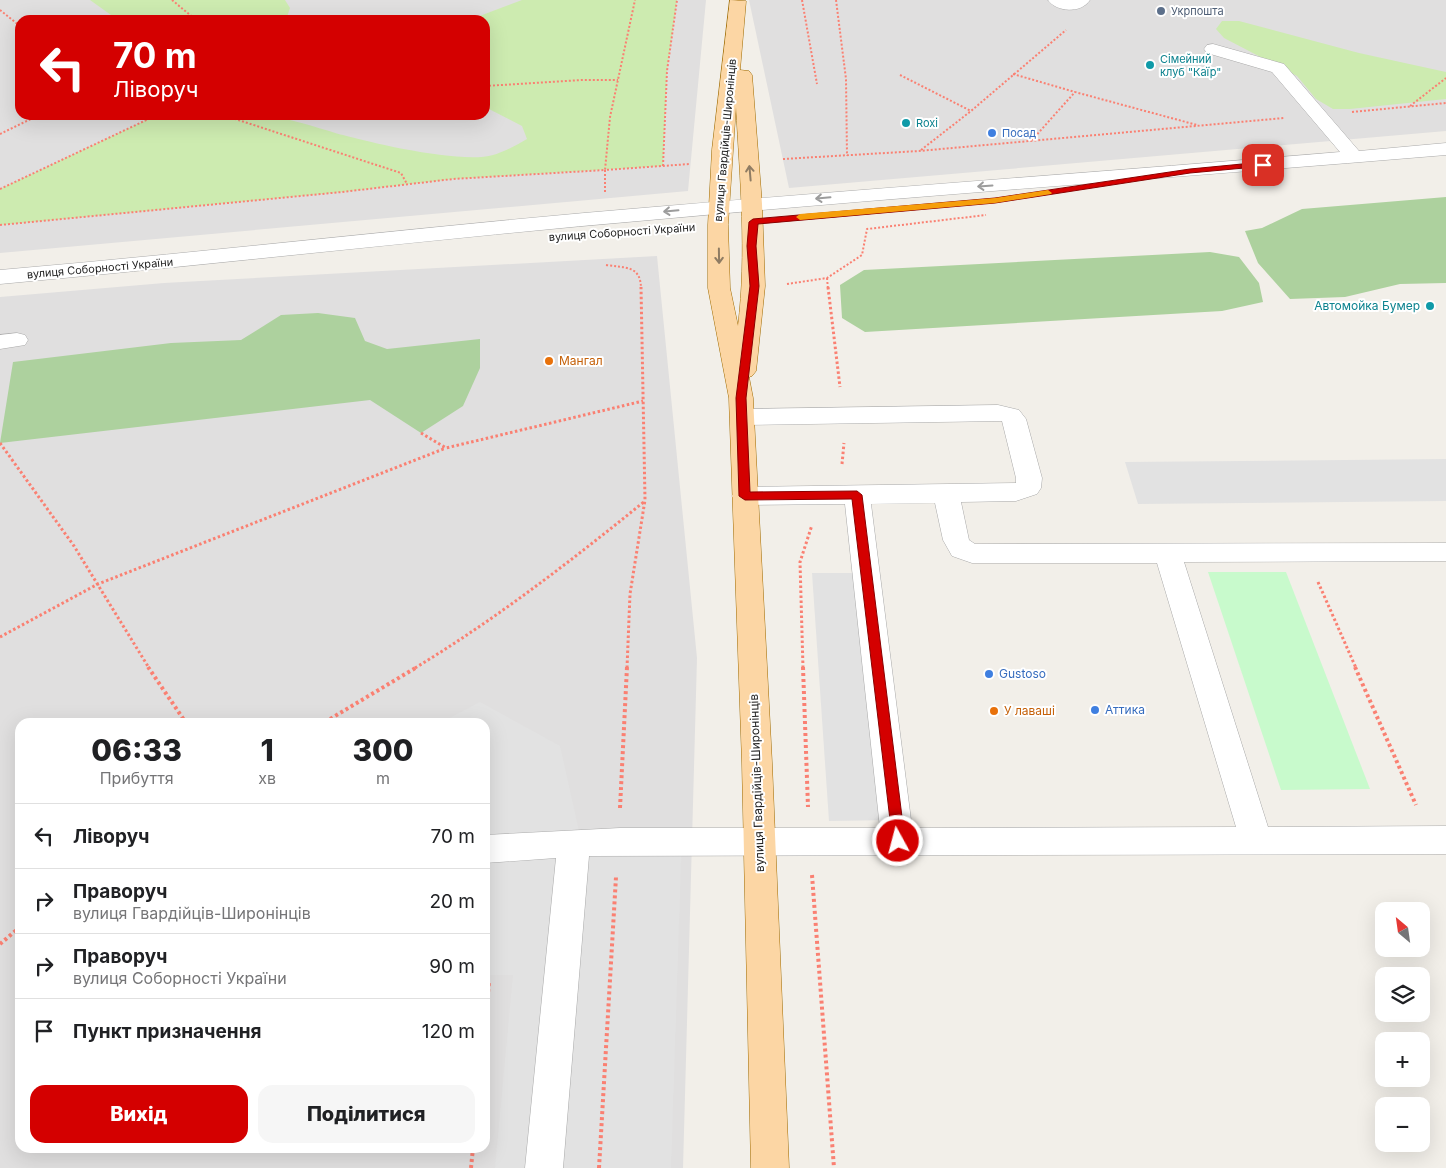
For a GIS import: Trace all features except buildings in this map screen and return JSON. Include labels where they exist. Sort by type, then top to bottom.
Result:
[{"type":"main road","name":"вулиця Гвардійців-Широнінців","points":[[738,1],[753,213],[754,286],[741,407]]},
{"type":"main road","name":"вулиця Гвардійців-Широнінців","points":[[738,1],[722,150],[719,216],[720,288],[741,407],[770,1168]]},
{"type":"street","points":[[1056,0],[1074,6],[1082,0]]},
{"type":"street","points":[[1213,49],[1278,68],[1354,157]]},
{"type":"street","name":"вулиця Соборності України","points":[[0,277],[201,259],[606,234],[719,216],[753,213],[995,201],[1190,171],[1446,149]]},
{"type":"street","points":[[741,407],[842,414],[998,413],[1010,415],[1014,419],[1029,478],[1028,488],[1016,492],[745,496]]},
{"type":"street","points":[[946,494],[956,540],[961,549],[972,554],[1446,552]]},
{"type":"street","points":[[857,495],[898,841]]},
{"type":"street","points":[[1168,553],[1256,840]]},
{"type":"street","points":[[490,849],[620,842],[1439,840]]},
{"type":"street","points":[[544,1168],[574,843]]},
{"type":"path","points":[[172,0],[190,15]]},
{"type":"path","points":[[605,194],[605,170],[610,117],[635,0]]},
{"type":"path","points":[[663,166],[667,71],[677,0]]},
{"type":"path","points":[[802,0],[817,84]]},
{"type":"path","points":[[836,0],[846,79],[847,156]]},
{"type":"path","points":[[0,10],[15,22]]},
{"type":"path","points":[[920,151],[971,111],[1069,27]]},
{"type":"path","points":[[1014,74],[1200,126]]},
{"type":"path","points":[[900,75],[971,111]]},
{"type":"path","points":[[1410,106],[1446,78]]},
{"type":"path","points":[[490,86],[581,80],[618,80]]},
{"type":"path","points":[[1031,141],[1074,92]]},
{"type":"path","points":[[783,159],[920,151],[1446,103]]},
{"type":"path","points":[[0,134],[29,120]]},
{"type":"path","points":[[0,189],[146,120]]},
{"type":"path","points":[[238,120],[401,173],[407,184]]},
{"type":"path","points":[[0,225],[453,179],[690,164]]},
{"type":"path","points":[[787,284],[827,278],[862,255],[867,229]]},
{"type":"path","points":[[599,1168],[615,895],[620,842],[621,761],[630,594],[645,500],[641,277],[635,270],[606,265]]},
{"type":"path","points":[[827,278],[844,435],[841,471],[825,496],[813,521],[800,562],[809,841],[834,1168]]},
{"type":"path","points":[[0,637],[98,584],[446,448],[643,401]]},
{"type":"path","points":[[422,433],[446,448]]},
{"type":"path","points":[[0,443],[98,584],[137,650],[183,718]]},
{"type":"path","points":[[332,718],[440,653],[557,572],[645,500]]},
{"type":"path","points":[[1305,553],[1439,840]]},
{"type":"path","points":[[0,944],[14,933]]},
{"type":"path","points":[[471,1168],[472,1153]]},
{"type":"shaded area","points":[[0,0],[706,0],[688,191],[0,253]]},
{"type":"shaded area","points":[[749,0],[1446,0],[1446,131],[789,188]]},
{"type":"shaded area","points":[[657,256],[697,658],[683,1168],[0,1168],[0,297],[164,283]]},
{"type":"shaded area","points":[[1446,459],[1446,501],[1138,504],[1125,462]]},
{"type":"shaded area","points":[[812,573],[866,573],[895,820],[829,821]]},
{"type":"shaded area","points":[[480,702],[560,746],[579,831],[682,832],[671,1168],[495,1168],[513,975],[490,975],[490,718],[450,718]]},
{"type":"green space","points":[[90,0],[285,0],[290,8],[288,15],[111,15]]},
{"type":"green space","points":[[522,0],[677,0],[667,71],[663,166],[453,179],[342,192],[0,225],[0,189],[146,120],[290,120],[343,135],[419,152],[479,157],[493,155],[506,150],[527,139],[522,126],[490,110],[490,15],[482,15]]},
{"type":"green space","points":[[1222,21],[1239,21],[1359,53],[1446,72],[1446,99],[1333,109],[1316,99],[1297,76],[1224,38],[1216,29]]},
{"type":"green space","points":[[1446,197],[1446,283],[1400,284],[1345,297],[1290,299],[1258,263],[1245,231],[1262,228],[1302,209]]},
{"type":"green space","points":[[1210,252],[1239,257],[1259,283],[1263,302],[1222,311],[865,332],[842,318],[840,285],[864,270]]},
{"type":"green space","points":[[318,313],[355,318],[365,341],[387,349],[480,339],[480,368],[463,406],[421,433],[370,400],[0,443],[13,362],[171,343],[241,340],[281,315]]},
{"type":"green space","points":[[1208,572],[1286,572],[1370,789],[1281,790]]},
{"type":"slow traffic","points":[[800,217],[995,201],[1048,193]]},
{"type":"place","name":"Укрпошта","points":[[1161,11]]},
{"type":"place","name":"Сімейний клуб \"Каїр\"","points":[[1150,65]]},
{"type":"place","name":"Roxi","points":[[906,123]]},
{"type":"place","name":"Посад","points":[[992,133]]},
{"type":"place","name":"Автомойка Бумер","points":[[1430,306]]},
{"type":"place","name":"Мангал","points":[[549,361]]},
{"type":"place","name":"Gustoso","points":[[989,674]]},
{"type":"place","name":"Аттика","points":[[1095,710]]},
{"type":"place","name":"У лаваші","points":[[994,711]]},
{"type":"route","points":[[898,841],[857,495],[745,496],[741,398],[754,286],[753,222],[862,211],[995,201],[1190,171],[1263,165]]}]
